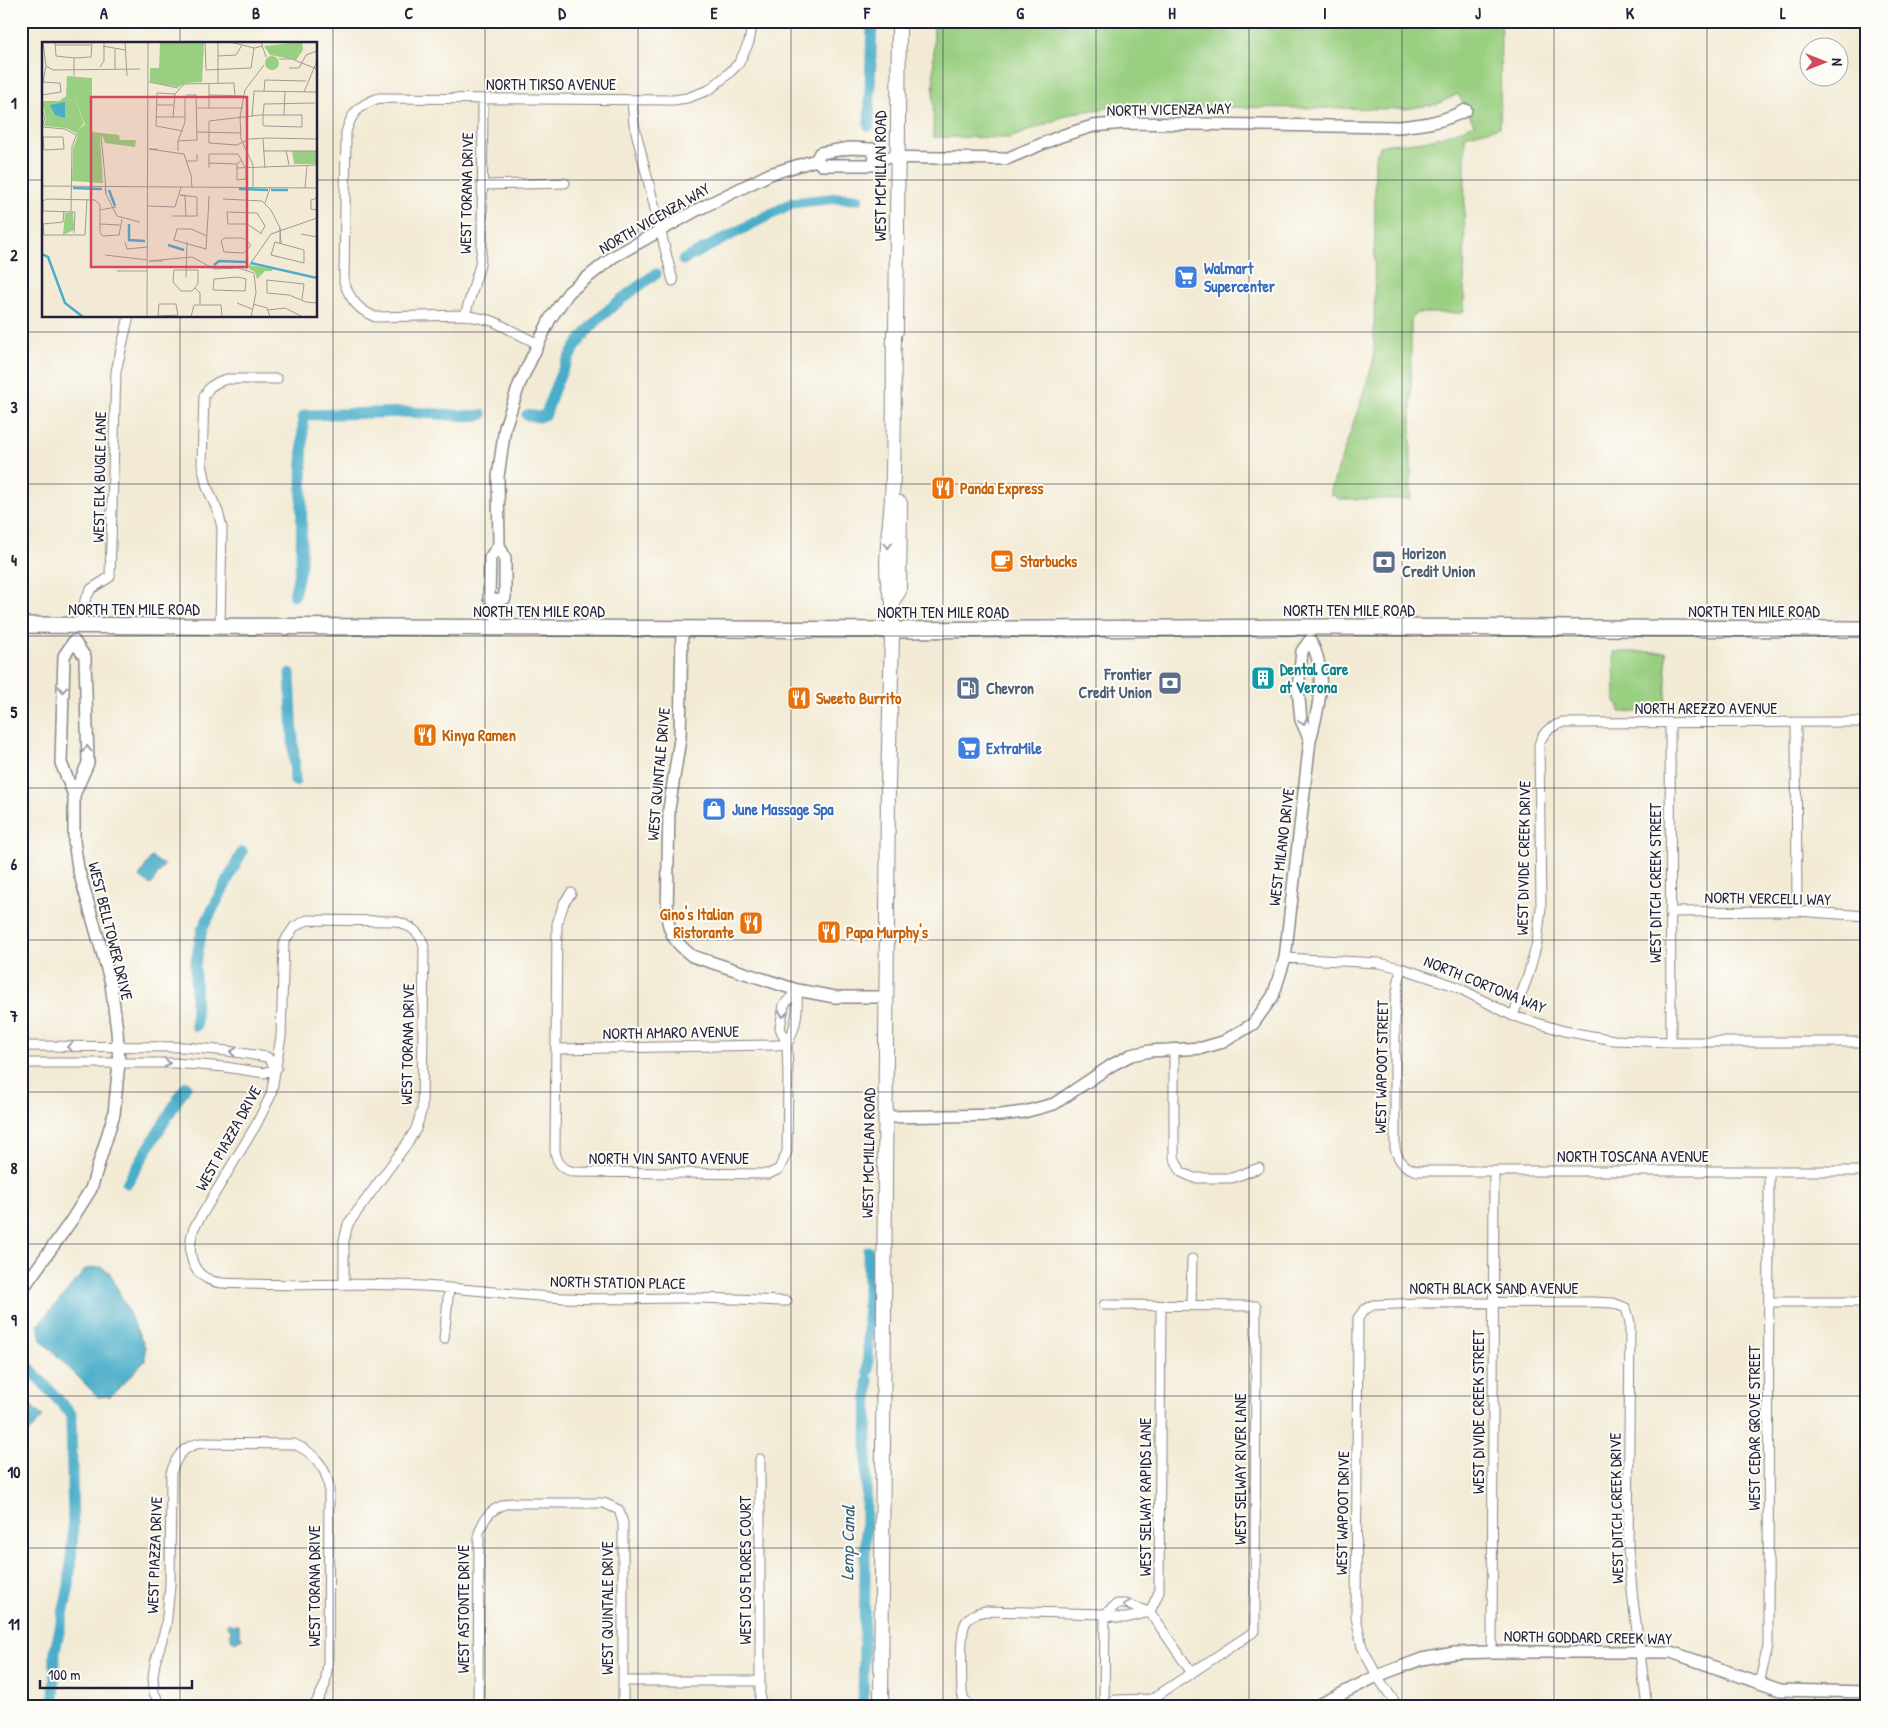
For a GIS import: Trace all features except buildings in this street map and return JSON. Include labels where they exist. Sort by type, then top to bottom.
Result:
[{"type":"main road","name":"WEST MCMILLAN ROAD","points":[[881,1707],[886,997],[893,600],[888,592],[888,548],[892,497],[894,333],[896,331],[899,21]]},
{"type":"main road","name":"NORTH TEN MILE ROAD","points":[[21,625],[76,631],[220,627],[1310,633],[1866,629]]},
{"type":"street","name":"NORTH TIRSO AVENUE","points":[[465,315],[375,316],[364,312],[355,305],[349,295],[344,282],[346,132],[349,120],[354,113],[365,103],[379,98],[632,100],[687,98],[709,90],[739,63],[749,42],[753,21]]},
{"type":"street","name":"WEST TORANA DRIVE","points":[[465,315],[480,264],[482,247],[483,99]]},
{"type":"street","points":[[632,100],[634,124],[673,281]]},
{"type":"street","name":"NORTH VICENZA WAY","points":[[875,158],[1006,159],[1061,136],[1093,126],[1116,124],[1399,127],[1431,124],[1448,119],[1466,110]]},
{"type":"street","name":"NORTH VICENZA WAY","points":[[496,629],[496,600],[505,598],[505,558],[499,545],[498,477],[505,427],[519,384],[550,319],[569,292],[613,257],[660,230],[770,174],[816,160],[820,153],[850,148],[872,149],[875,158],[873,165],[822,165],[816,160]]},
{"type":"street","points":[[482,185],[565,183]]},
{"type":"street","points":[[465,315],[493,321],[538,344]]},
{"type":"street","name":"WEST ELK BUGLE LANE","points":[[76,631],[85,600],[91,589],[110,577],[116,371],[129,318]]},
{"type":"street","points":[[220,627],[222,527],[218,512],[207,487],[201,452],[203,401],[210,387],[228,379],[277,379]]},
{"type":"street","name":"WEST QUINTALE DRIVE","points":[[682,629],[680,739],[669,809],[669,930],[681,947],[692,956],[797,990]]},
{"type":"street","name":"WEST BELLTOWER DRIVE","points":[[74,795],[88,763],[85,657],[76,631]]},
{"type":"street","name":"WEST BELLTOWER DRIVE","points":[[21,1290],[70,1221],[90,1189],[114,1114],[119,1062],[119,1047],[111,983],[76,861],[74,795],[61,762],[64,656],[76,631]]},
{"type":"street","name":"WEST MILANO DRIVE","points":[[1310,633],[1302,651],[1298,688],[1301,720],[1310,740]]},
{"type":"street","name":"WEST MILANO DRIVE","points":[[1285,958],[1310,740],[1321,692],[1317,651],[1310,633]]},
{"type":"street","name":"NORTH AREZZO AVENUE","points":[[1547,730],[1562,723],[1866,722]]},
{"type":"street","name":"WEST DITCH CREEK STREET","points":[[1670,723],[1671,1042]]},
{"type":"street","points":[[1796,723],[1797,911]]},
{"type":"street","name":"WEST DIVIDE CREEK DRIVE","points":[[1513,1016],[1528,976],[1537,943],[1541,907],[1539,745],[1547,730]]},
{"type":"street","points":[[556,1049],[557,924],[564,903],[572,893]]},
{"type":"street","name":"NORTH VERCELLI WAY","points":[[1670,912],[1797,911],[1866,916]]},
{"type":"street","name":"WEST TORANA DRIVE","points":[[294,926],[306,920],[395,921],[408,925],[418,934],[424,947],[422,1109],[416,1129],[406,1145],[348,1224],[344,1241],[344,1285]]},
{"type":"street","name":"WEST PIAZZA DRIVE","points":[[198,1271],[191,1260],[189,1249],[190,1238],[194,1228],[265,1109],[271,1095],[282,1037],[284,942],[294,926]]},
{"type":"street","points":[[886,1117],[1001,1115],[1024,1112],[1054,1104],[1112,1065],[1131,1055],[1150,1051],[1202,1048],[1223,1042],[1253,1024],[1273,996],[1285,958]]},
{"type":"street","name":"NORTH CORTONA WAY","points":[[1285,958],[1379,963],[1401,968],[1455,986],[1513,1016],[1564,1031],[1614,1040],[1671,1042],[1866,1042]]},
{"type":"street","name":"WEST WAPOOT STREET","points":[[1401,968],[1395,1004],[1395,1149],[1397,1158],[1403,1165]]},
{"type":"street","points":[[797,990],[835,997],[886,997]]},
{"type":"street","points":[[787,1044],[794,1031],[798,1010],[797,990]]},
{"type":"street","points":[[787,1044],[780,1028],[784,1005],[797,990]]},
{"type":"street","name":"NORTH AMARO AVENUE","points":[[556,1049],[775,1046],[787,1044]]},
{"type":"street","name":"NORTH VIN SANTO AVENUE","points":[[556,1049],[555,1151],[560,1165],[567,1171],[768,1174],[779,1169],[787,1152],[787,1044]]},
{"type":"street","points":[[21,1046],[184,1047],[267,1057],[277,1068],[264,1073],[225,1067],[174,1063],[21,1064]]},
{"type":"street","points":[[1174,1049],[1174,1157],[1180,1172],[1194,1178],[1232,1178],[1259,1168]]},
{"type":"street","name":"NORTH TOSCANA AVENUE","points":[[1403,1165],[1418,1171],[1494,1172],[1866,1171]]},
{"type":"street","name":"WEST CEDAR GROVE STREET","points":[[1759,1684],[1768,1646],[1769,1171]]},
{"type":"street","name":"WEST DIVIDE CREEK STREET","points":[[1492,1652],[1494,1172]]},
{"type":"street","points":[[1104,1306],[1191,1306],[1192,1259]]},
{"type":"street","name":"NORTH STATION PLACE","points":[[198,1271],[206,1278],[217,1282],[399,1285],[564,1298],[688,1298],[787,1301]]},
{"type":"street","points":[[444,1339],[449,1288]]},
{"type":"street","points":[[1769,1302],[1866,1302]]},
{"type":"street","name":"NORTH BLACK SAND AVENUE","points":[[1364,1310],[1373,1305],[1420,1303],[1613,1303],[1626,1308]]},
{"type":"street","name":"WEST SELWAY RAPIDS LANE","points":[[1150,1612],[1159,1592],[1161,1306]]},
{"type":"street","name":"WEST SELWAY RIVER LANE","points":[[1191,1306],[1256,1306],[1255,1631],[1192,1673]]},
{"type":"street","name":"WEST DITCH CREEK DRIVE","points":[[1626,1308],[1630,1322],[1628,1548],[1647,1707]]},
{"type":"street","name":"WEST WAPOOT DRIVE","points":[[1364,1310],[1358,1318],[1356,1617],[1362,1647],[1377,1676],[1398,1707]]},
{"type":"street","name":"WEST TORANA DRIVE","points":[[183,1450],[192,1444],[201,1443],[294,1444],[305,1449],[321,1465],[326,1473],[329,1488],[328,1664],[325,1685],[314,1707]]},
{"type":"street","name":"WEST PIAZZA DRIVE","points":[[162,1707],[154,1693],[154,1663],[166,1626],[170,1586],[171,1473],[175,1460],[183,1450]]},
{"type":"street","name":"WEST LOS FLORES COURT","points":[[760,1459],[760,1707]]},
{"type":"street","name":"WEST QUINTALE DRIVE","points":[[488,1513],[499,1506],[510,1503],[604,1503],[619,1510],[623,1523],[622,1707]]},
{"type":"street","name":"WEST ASTONTE DRIVE","points":[[478,1707],[479,1532],[488,1513]]},
{"type":"street","points":[[1104,1614],[1117,1604],[1126,1604],[1150,1612],[1192,1673],[1152,1699],[1115,1700]]},
{"type":"street","points":[[969,1705],[962,1693],[962,1634],[966,1622],[975,1613],[986,1611],[1104,1614],[1126,1618],[1150,1612]]},
{"type":"street","points":[[1104,1614],[1104,1707]]},
{"type":"street","name":"NORTH GODDARD CREEK WAY","points":[[1315,1707],[1377,1676],[1422,1658],[1454,1653],[1671,1652],[1780,1690],[1866,1692]]},
{"type":"street","points":[[623,1681],[760,1681]]},
{"type":"green space","points":[[934,21],[1501,21],[1500,127],[1465,136],[1464,311],[1463,313],[1416,313],[1411,319],[1411,499],[1338,499],[1335,495],[1331,495],[1331,490],[1357,412],[1361,407],[1360,404],[1374,359],[1375,157],[1380,146],[1430,139],[1453,133],[1474,124],[1458,94],[1437,104],[1406,109],[1120,106],[1073,113],[1010,138],[933,137]]},
{"type":"green space","points":[[1614,652],[1666,652],[1666,712],[1619,712],[1619,705],[1615,702]]},
{"type":"water","points":[[151,857],[164,865],[151,885],[139,877]]},
{"type":"water","points":[[101,1267],[110,1273],[145,1347],[145,1361],[111,1396],[98,1397],[41,1340],[38,1325],[86,1269]]},
{"type":"water","points":[[21,1396],[43,1417],[26,1435],[21,1428]]},
{"type":"water","points":[[228,1623],[239,1625],[242,1638],[235,1642],[231,1639],[231,1630],[226,1625]]},
{"type":"waterway","name":"Lemp Canal","points":[[869,126],[872,21]]},
{"type":"waterway","points":[[683,260],[792,203],[837,198],[858,199]]},
{"type":"waterway","points":[[527,415],[539,417],[546,414],[564,368],[582,337],[613,306],[656,274]]},
{"type":"waterway","points":[[294,596],[301,563],[303,418],[305,415],[409,412],[468,416],[482,415]]},
{"type":"waterway","points":[[290,673],[295,781]]},
{"type":"waterway","points":[[196,1026],[195,966],[202,930],[242,852]]},
{"type":"waterway","points":[[127,1183],[186,1086]]},
{"type":"waterway","name":"Lemp Canal","points":[[868,1251],[868,1371]]},
{"type":"waterway","points":[[25,1363],[71,1414],[73,1532],[69,1586],[55,1651],[54,1707]]},
{"type":"waterway","name":"Lemp Canal","points":[[863,1707],[868,1380]]},
{"type":"place","name":"Walmart Supercenter","points":[[1186,277]]},
{"type":"place","name":"Panda Express","points":[[943,488]]},
{"type":"place","name":"Starbucks","points":[[1002,561]]},
{"type":"place","name":"Horizon Credit Union","points":[[1384,562]]},
{"type":"place","name":"Dental Care at Verona","points":[[1263,678]]},
{"type":"place","name":"Frontier Credit Union","points":[[1170,683]]},
{"type":"place","name":"Chevron","points":[[968,688]]},
{"type":"place","name":"Sweeto Burrito","points":[[799,698]]},
{"type":"place","name":"Kinya Ramen","points":[[425,735]]},
{"type":"place","name":"ExtraMile","points":[[969,748]]},
{"type":"place","name":"June Massage Spa","points":[[714,809]]},
{"type":"place","name":"Gino's Italian Ristorante","points":[[751,923]]},
{"type":"place","name":"Papa Murphy's","points":[[829,932]]}]
